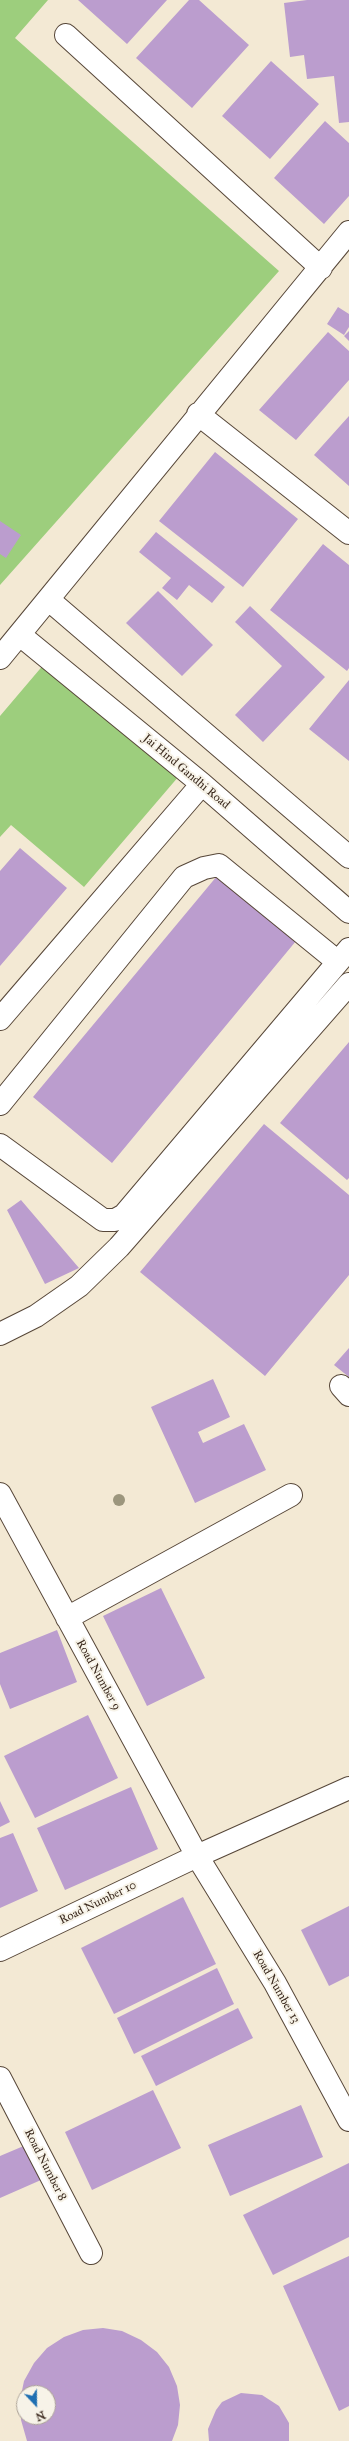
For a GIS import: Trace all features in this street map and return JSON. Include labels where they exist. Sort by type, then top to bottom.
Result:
[{"type":"street","points":[[66,36],[321,268]]},
{"type":"street","points":[[0,658],[49,600],[198,414],[321,268],[349,232]]},
{"type":"street","points":[[198,414],[349,533]]},
{"type":"street","points":[[49,600],[349,857]]},
{"type":"street","name":"Jai Hind Gandhi Road","points":[[20,635],[202,784],[349,912]]},
{"type":"street","points":[[0,1019],[202,784]]},
{"type":"street","points":[[0,1104],[184,877],[194,872],[219,865],[344,955],[130,1220],[80,1286],[36,1316],[0,1334]]},
{"type":"street","points":[[0,1145],[103,1220],[130,1220],[349,984]]},
{"type":"street","name":"Road Number 9","points":[[0,1494],[197,1856]]},
{"type":"street","points":[[67,1618],[291,1495]]},
{"type":"street","name":"Road Number 10","points":[[0,1950],[197,1856],[349,1788]]},
{"type":"street","name":"Road Number 13","points":[[197,1856],[275,1983],[349,2120]]},
{"type":"street","name":"Road Number 8","points":[[0,2078],[91,2253]]},
{"type":"green space","points":[[0,0],[48,0],[15,38],[279,271],[0,585]]},
{"type":"green space","points":[[45,663],[179,776],[84,887],[11,825],[0,837],[0,716]]},
{"type":"building","points":[[78,0],[167,0],[127,44]]},
{"type":"building","points":[[189,0],[199,0],[249,45],[192,108],[136,58]]},
{"type":"building","points":[[307,0],[349,0],[349,122],[339,123],[334,76],[307,79],[304,55],[290,57],[284,3]]},
{"type":"building","points":[[271,61],[319,104],[270,159],[222,116]]},
{"type":"building","points":[[325,121],[349,143],[349,196],[324,224],[274,178]]},
{"type":"building","points":[[338,307],[349,314],[349,327],[344,335],[327,324]]},
{"type":"building","points":[[349,331],[349,341],[344,336]]},
{"type":"building","points":[[328,332],[349,351],[349,380],[296,440],[259,410]]},
{"type":"building","points":[[349,416],[349,486],[314,455]]},
{"type":"building","points":[[215,452],[298,519],[243,587],[159,521]]},
{"type":"building","points":[[0,521],[21,535],[6,558],[0,554]]},
{"type":"building","points":[[156,532],[225,587],[212,603],[189,585],[177,600],[162,588],[171,578],[139,552]]},
{"type":"building","points":[[323,544],[349,565],[349,668],[347,671],[270,610]]},
{"type":"building","points":[[158,591],[213,645],[182,676],[126,623]]},
{"type":"building","points":[[250,606],[325,677],[263,742],[235,715],[282,666],[235,622]]},
{"type":"building","points":[[349,680],[349,761],[309,729]]},
{"type":"building","points":[[20,848],[67,888],[0,966],[0,871]]},
{"type":"building","points":[[217,876],[296,941],[112,1163],[33,1097]]},
{"type":"building","points":[[349,1042],[349,1178],[347,1180],[280,1123]]},
{"type":"building","points":[[264,1124],[349,1195],[349,1275],[265,1376],[140,1272]]},
{"type":"building","points":[[21,1200],[79,1268],[45,1284],[7,1210]]},
{"type":"building","points":[[349,1348],[349,1377],[334,1365]]},
{"type":"building","points":[[213,1379],[230,1417],[198,1432],[203,1443],[244,1424],[266,1470],[195,1503],[151,1407]]},
{"type":"building","points":[[161,1588],[205,1678],[147,1706],[103,1616]]},
{"type":"building","points":[[57,1630],[77,1682],[10,1709],[0,1684],[0,1653]]},
{"type":"building","points":[[88,1715],[118,1778],[35,1818],[4,1756]]},
{"type":"building","points":[[131,1787],[158,1849],[65,1890],[37,1828]]},
{"type":"building","points":[[0,1801],[10,1822],[0,1827]]},
{"type":"building","points":[[13,1833],[38,1891],[0,1908],[0,1838]]},
{"type":"building","points":[[183,1897],[216,1964],[114,2014],[81,1948]]},
{"type":"building","points":[[349,1906],[349,1976],[329,1986],[301,1930]]},
{"type":"building","points":[[217,1968],[234,2004],[134,2054],[117,2018]]},
{"type":"building","points":[[238,2008],[253,2038],[156,2086],[141,2056]]},
{"type":"building","points":[[153,2090],[181,2148],[92,2190],[65,2132]]},
{"type":"building","points":[[301,2105],[323,2157],[230,2196],[208,2145]]},
{"type":"building","points":[[26,2145],[41,2180],[0,2198],[0,2156]]},
{"type":"building","points":[[349,2163],[349,2237],[273,2275],[243,2215]]},
{"type":"building","points":[[349,2256],[349,2406],[339,2411],[283,2286]]},
{"type":"building","points":[[103,2328],[122,2331],[141,2340],[157,2352],[169,2367],[177,2386],[180,2405],[178,2425],[172,2441],[27,2441],[22,2425],[56,2425],[56,2385],[23,2385],[24,2381],[34,2363],[47,2348],[64,2337],[83,2330]]},
{"type":"building","points":[[241,2393],[262,2395],[279,2406],[289,2423],[289,2441],[209,2441],[208,2429],[216,2410],[222,2402]]}]
